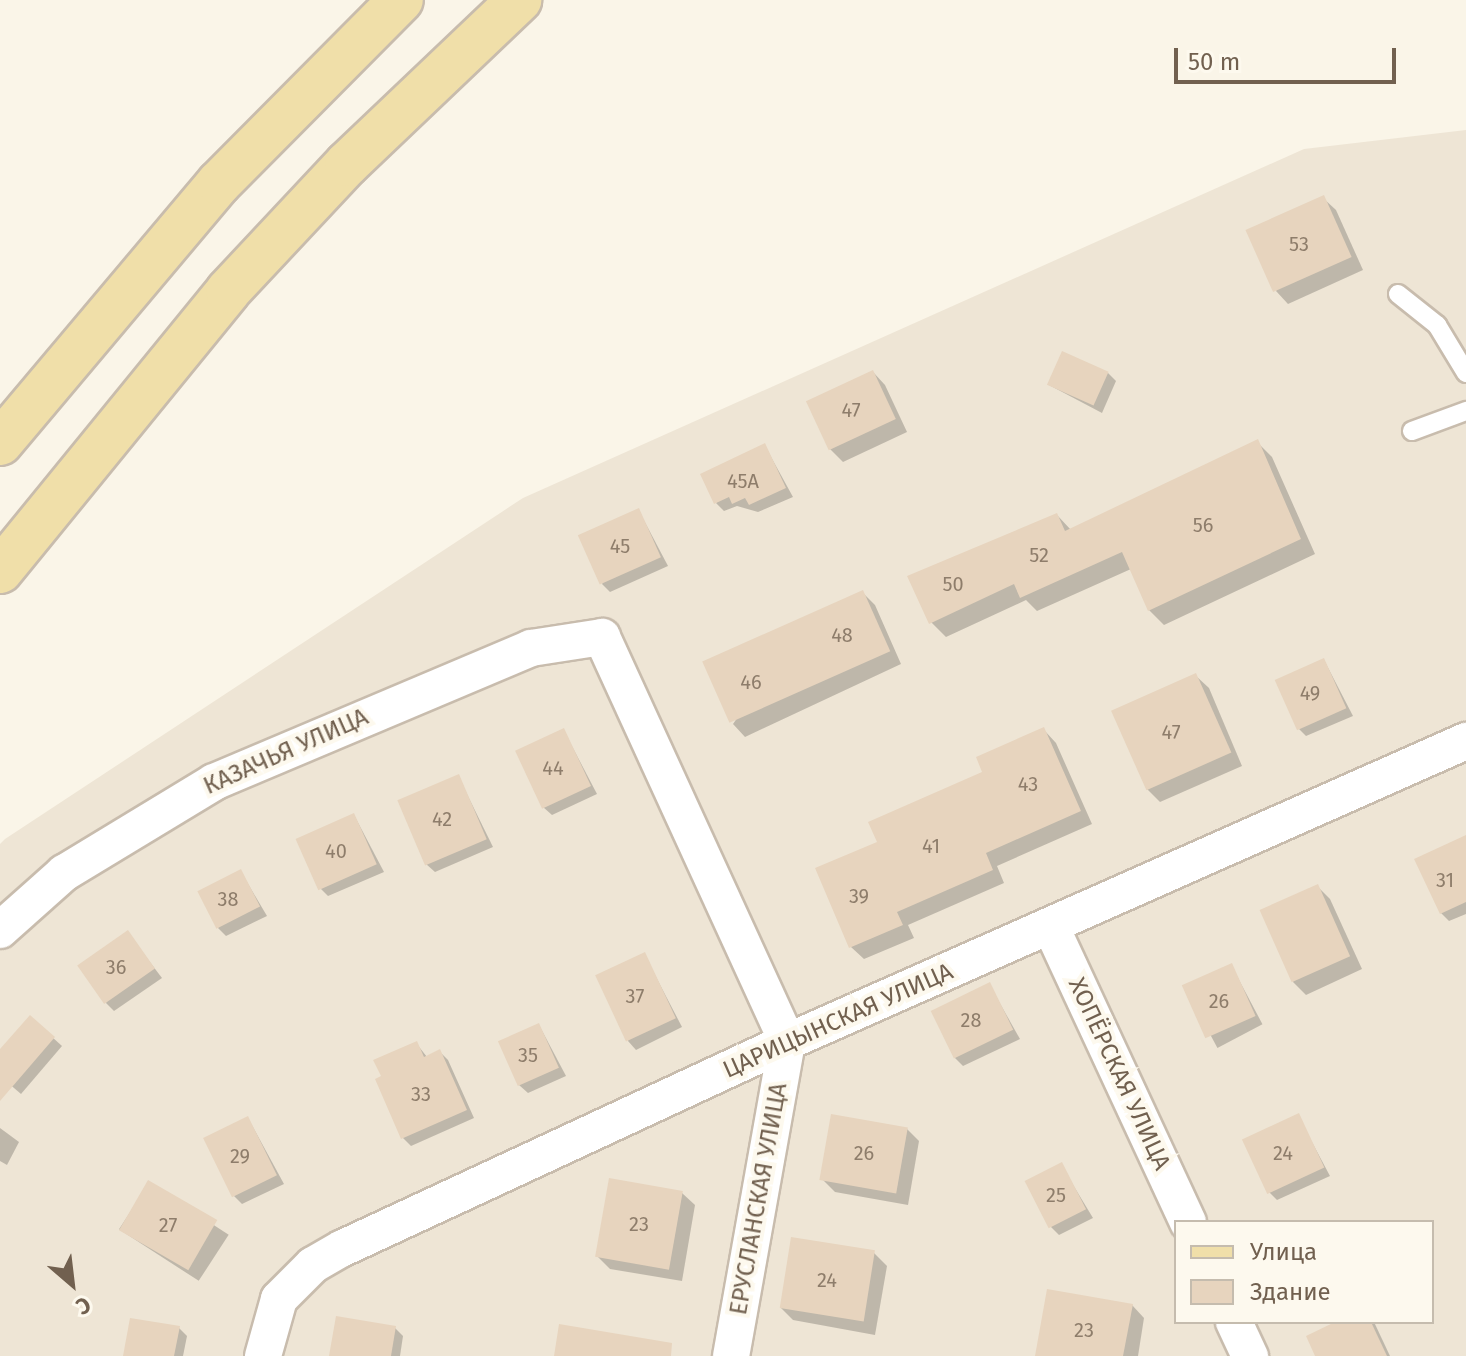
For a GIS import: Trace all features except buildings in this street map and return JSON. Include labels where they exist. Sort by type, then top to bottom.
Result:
[{"type":"main road","points":[[0,443],[219,183],[401,0]]},
{"type":"main road","points":[[0,571],[228,291],[347,164],[519,0]]},
{"type":"street","name":"КАЗАЧЬЯ УЛИЦА","points":[[0,930],[23,906],[96,851],[214,782],[531,648],[602,637],[787,1042]]},
{"type":"street","name":"ЦАРИЦЫНСКАЯ УЛИЦА","points":[[263,1356],[279,1299],[313,1265],[787,1042],[1466,741]]},
{"type":"street","name":"ХОПЁРСКАЯ УЛИЦА","points":[[1051,927],[1187,1220]]},
{"type":"street","name":"ЕРУСЛАНСКАЯ УЛИЦА","points":[[731,1356],[787,1042]]},
{"type":"street","points":[[1235,1324],[1250,1356]]},
{"type":"lane","points":[[1398,294],[1437,325],[1466,373]]},
{"type":"lane","points":[[1412,431],[1466,411]]},
{"type":"shaded area","points":[[1466,130],[1466,1356],[0,1356],[0,844],[523,498],[1304,149]]}]
